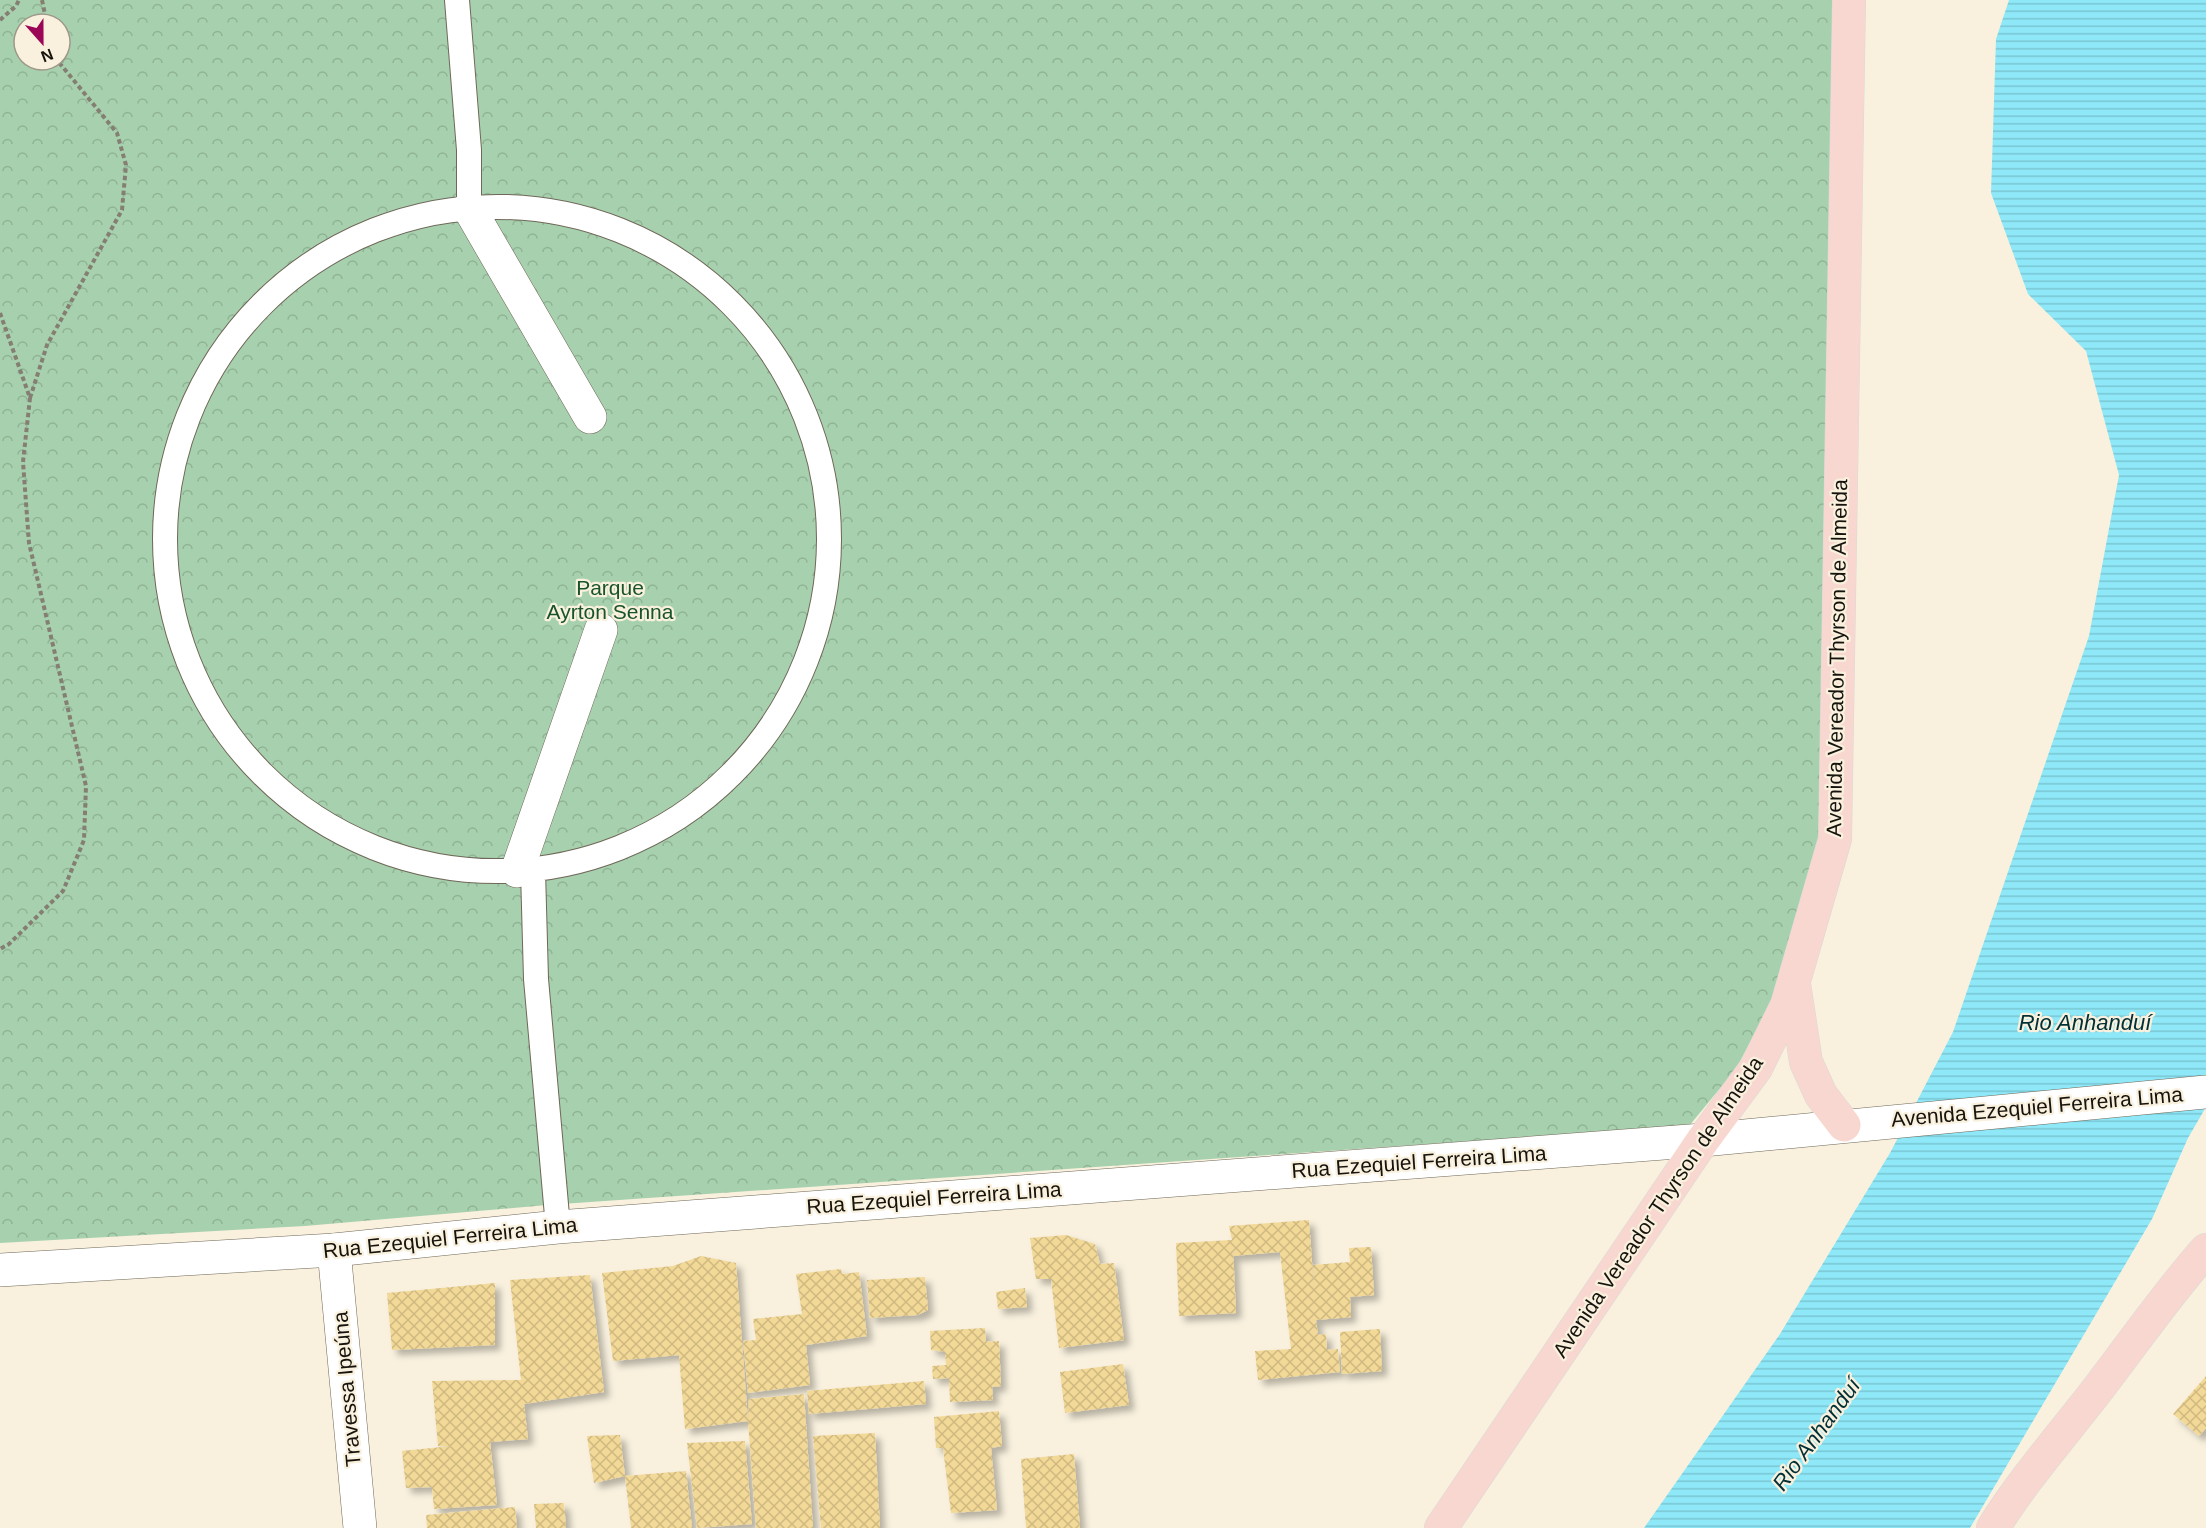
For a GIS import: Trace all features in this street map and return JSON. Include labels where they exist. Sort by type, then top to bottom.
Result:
[{"type":"main road","name":"Avenida Vereador Thyrson de Almeida","points":[[1441,1528],[1702,1140],[1756,1068],[1787,1005],[1835,839],[1849,0]]},
{"type":"main road","points":[[469,208],[590,417]]},
{"type":"main road","points":[[525,871],[601,630]]},
{"type":"main road","points":[[1794,982],[1806,1062],[1821,1095],[1856,1124]]},
{"type":"main road","name":"Avenida Ezequiel Ferreira Lima","points":[[1856,1124],[2206,1092]]},
{"type":"main road","name":"Rua Ezequiel Ferreira Lima","points":[[0,1270],[334,1250],[558,1227],[1702,1140],[1856,1124]]},
{"type":"main road","name":"Travessa Ipeúna","points":[[334,1250],[360,1528]]},
{"type":"main road","points":[[1993,1528],[2009,1502],[2102,1384],[2158,1307],[2206,1250]]},
{"type":"lane","points":[[457,0],[469,150],[469,208]]},
{"type":"lane","points":[[453,207],[563,212],[661,248],[744,312],[802,400],[830,501],[825,606],[788,704],[722,786],[634,844],[525,871],[428,867],[330,830],[249,765],[191,678],[164,578],[168,474],[205,376],[270,295],[357,237],[453,207]]},
{"type":"lane","points":[[525,871],[558,1227]]},
{"type":"path","points":[[0,20],[16,6],[19,0]]},
{"type":"path","points":[[0,949],[9,944],[63,891],[84,840],[86,786],[29,543],[24,462],[30,398],[47,345],[122,210],[126,165],[117,133],[67,72]]},
{"type":"path","points":[[0,313],[30,398]]},
{"type":"green space","name":"Parque Ayrton Senna","points":[[0,0],[1836,0],[1821,837],[1774,997],[1736,1069],[1689,1126],[547,1205],[305,1226],[0,1243]]},
{"type":"water","name":"Rio Anhanduí","points":[[2009,0],[2206,0],[2206,1107],[2188,1138],[2152,1219],[1970,1528],[1644,1528],[1780,1334],[1890,1153],[1953,1032],[2089,636],[2119,475],[2086,351],[2028,294],[1991,193],[1996,39]]},
{"type":"building","points":[[1309,1220],[1314,1290],[1313,1265],[1350,1262],[1349,1248],[1371,1247],[1374,1295],[1350,1297],[1351,1317],[1316,1320],[1318,1335],[1326,1334],[1327,1350],[1338,1349],[1340,1372],[1258,1380],[1255,1351],[1291,1349],[1280,1252],[1234,1256],[1233,1247],[1236,1313],[1179,1316],[1176,1243],[1232,1240],[1229,1226]]},
{"type":"building","points":[[1066,1235],[1095,1244],[1100,1264],[1114,1263],[1124,1340],[1059,1348],[1051,1279],[1036,1279],[1030,1238]]},
{"type":"building","points":[[701,1256],[736,1263],[748,1421],[685,1429],[679,1355],[613,1361],[602,1273],[673,1266]]},
{"type":"building","points":[[841,1269],[842,1274],[859,1272],[867,1336],[806,1345],[810,1385],[748,1393],[743,1341],[756,1340],[753,1319],[802,1314],[796,1274]]},
{"type":"building","points":[[590,1275],[604,1392],[524,1404],[528,1439],[490,1442],[497,1505],[434,1509],[432,1487],[406,1488],[402,1451],[452,1446],[438,1446],[432,1381],[521,1380],[510,1280]]},
{"type":"building","points":[[925,1277],[928,1310],[918,1315],[870,1318],[867,1280]]},
{"type":"building","points":[[495,1283],[495,1345],[392,1350],[387,1293]]},
{"type":"building","points":[[1025,1288],[1027,1307],[998,1309],[996,1292]]},
{"type":"building","points":[[985,1328],[986,1342],[999,1341],[1001,1386],[992,1387],[993,1400],[950,1402],[949,1378],[933,1379],[932,1366],[946,1365],[945,1352],[931,1350],[930,1331]]},
{"type":"building","points":[[1380,1329],[1382,1371],[1342,1374],[1340,1332]]},
{"type":"building","points":[[1123,1364],[1129,1405],[1065,1413],[1060,1372]]},
{"type":"building","points":[[2206,1376],[2206,1428],[2199,1436],[2173,1414]]},
{"type":"building","points":[[924,1381],[926,1404],[809,1414],[807,1391]]},
{"type":"building","points":[[804,1394],[813,1528],[756,1528],[748,1421],[749,1399]]},
{"type":"building","points":[[999,1411],[1002,1446],[991,1448],[997,1510],[951,1513],[943,1448],[936,1448],[934,1417]]},
{"type":"building","points":[[875,1433],[880,1528],[821,1528],[813,1436]]},
{"type":"building","points":[[620,1435],[625,1476],[594,1483],[587,1436]]},
{"type":"building","points":[[745,1441],[752,1524],[697,1528],[687,1443]]},
{"type":"building","points":[[1074,1454],[1080,1528],[1026,1528],[1021,1459]]},
{"type":"building","points":[[686,1471],[692,1528],[631,1528],[625,1476]]},
{"type":"building","points":[[564,1503],[566,1528],[536,1528],[534,1504]]},
{"type":"building","points":[[515,1507],[517,1528],[427,1528],[426,1515]]}]
